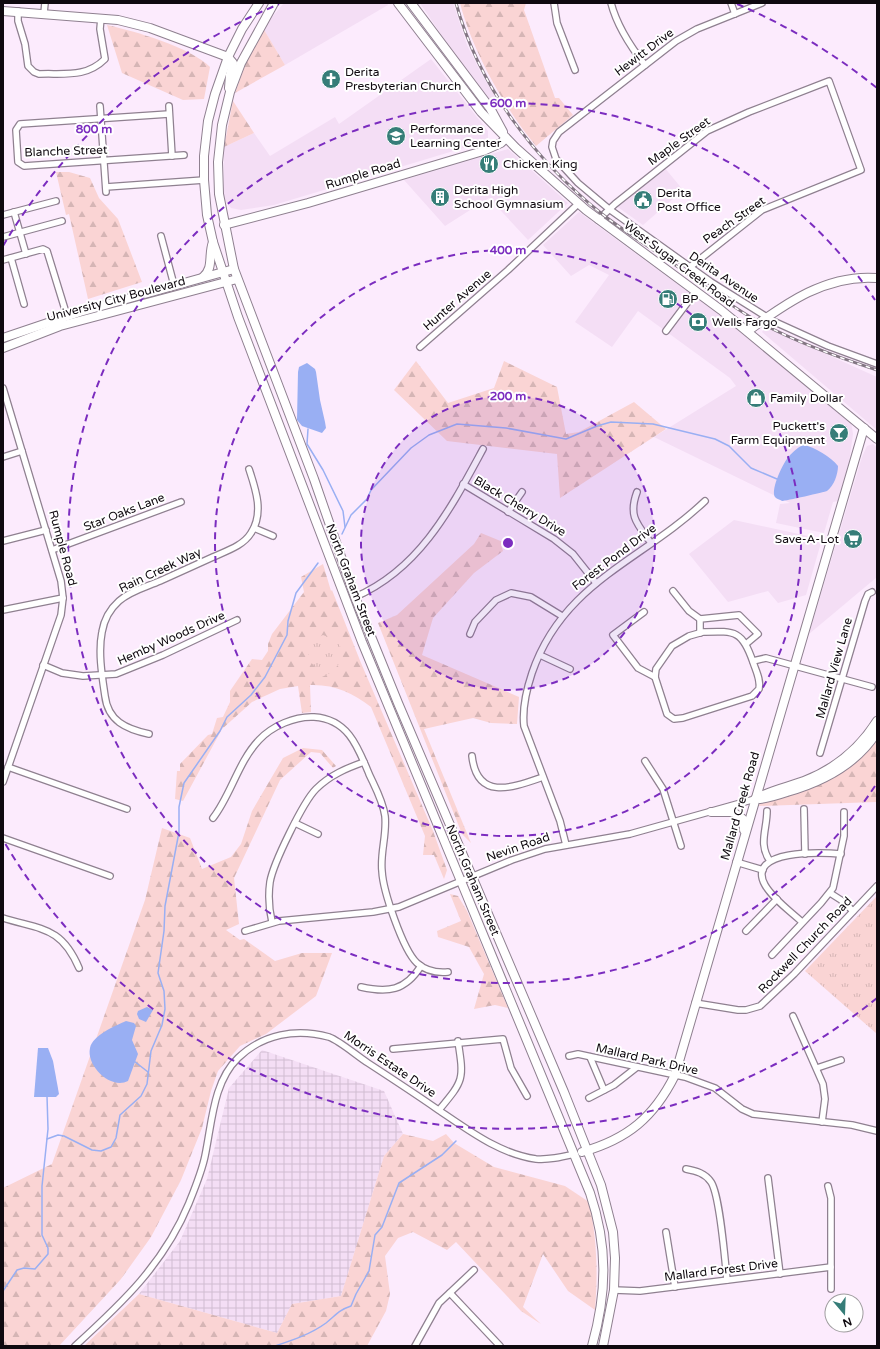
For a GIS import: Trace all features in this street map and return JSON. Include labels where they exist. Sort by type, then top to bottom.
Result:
[{"type":"main road","name":"North Graham Street","points":[[259,3],[242,29],[228,57],[215,94],[208,121],[204,156],[204,180],[207,216],[213,242],[225,282],[362,642],[460,882],[575,1154]]},
{"type":"main road","name":"North Graham Street","points":[[274,3],[247,51],[230,92],[222,125],[218,162],[219,194],[234,269],[311,472],[355,597],[587,1151]]},
{"type":"main road","name":"West Sugar Creek Road","points":[[398,3],[481,112],[506,138],[578,204],[696,291],[748,332],[877,440]]},
{"type":"main road","name":"West Sugar Creek Road","points":[[411,3],[490,108],[506,138]]},
{"type":"main road","points":[[3,11],[101,18],[150,28],[228,57],[233,63],[228,83],[230,92]]},
{"type":"main road","points":[[423,36],[430,41],[439,53],[443,55],[450,54]]},
{"type":"main road","name":"Rumple Road","points":[[224,225],[308,203],[482,151],[501,143],[506,138]]},
{"type":"main road","points":[[203,277],[210,268],[210,251],[213,242]]},
{"type":"main road","name":"University City Boulevard","points":[[3,338],[67,316],[234,269]]},
{"type":"main road","points":[[748,332],[810,291],[824,285],[847,279],[877,278]]},
{"type":"main road","name":"University City Boulevard","points":[[3,348],[60,326],[237,279]]},
{"type":"main road","name":"Mallard Creek Road","points":[[575,1154],[587,1151],[621,1137],[645,1120],[657,1106],[675,1075],[864,428]]},
{"type":"main road","points":[[844,498],[848,494],[861,450],[866,442],[877,440]]},
{"type":"main road","name":"Nevin Road","points":[[755,799],[769,791],[804,781],[834,766],[860,744],[877,721]]},
{"type":"main road","name":"Nevin Road","points":[[755,799],[780,794],[807,786],[824,778],[850,761],[864,748],[877,732]]},
{"type":"main road","points":[[761,778],[769,786],[782,787]]},
{"type":"main road","points":[[711,812],[727,811],[741,817],[744,823],[744,837]]},
{"type":"main road","points":[[587,1151],[604,1196],[613,1232],[616,1258],[614,1290],[603,1346]]},
{"type":"main road","points":[[575,1154],[595,1208],[603,1248],[603,1289],[592,1346]]},
{"type":"street","points":[[44,13],[45,3]]},
{"type":"street","points":[[554,3],[557,23],[575,70]]},
{"type":"street","points":[[611,3],[616,18],[629,43],[645,65]]},
{"type":"street","points":[[731,3],[735,14]]},
{"type":"street","name":"Hewitt Drive","points":[[553,141],[564,128],[685,35],[762,3]]},
{"type":"street","points":[[18,11],[18,21],[25,44],[28,66],[34,72],[39,74],[83,72],[97,67],[105,59],[100,29],[101,18]]},
{"type":"street","name":"Maple Street","points":[[598,220],[609,209],[707,131],[748,112],[829,81],[861,170]]},
{"type":"street","points":[[100,106],[106,189],[204,180]]},
{"type":"street","points":[[168,106],[172,156]]},
{"type":"street","name":"Blanche Street","points":[[169,114],[20,124],[16,130],[18,162],[20,165],[184,155]]},
{"type":"street","name":"Derita Avenue","points":[[553,141],[554,154],[559,164],[574,180],[609,209],[690,267],[767,318],[828,346],[877,364]]},
{"type":"street","name":"Peach Street","points":[[690,267],[762,210],[861,170]]},
{"type":"street","points":[[3,215],[56,201]]},
{"type":"street","name":"Hunter Avenue","points":[[420,347],[508,270],[578,204]]},
{"type":"street","points":[[14,212],[26,254]]},
{"type":"street","points":[[3,237],[62,221]]},
{"type":"street","points":[[161,236],[174,285]]},
{"type":"street","points":[[3,260],[43,249],[49,253],[67,316]]},
{"type":"street","points":[[11,258],[24,304]]},
{"type":"street","points":[[666,331],[696,291]]},
{"type":"street","name":"Rumple Road","points":[[3,388],[61,581],[63,598],[61,615],[3,782]]},
{"type":"street","points":[[355,597],[381,584],[412,559],[429,538],[483,449]]},
{"type":"street","points":[[3,457],[22,451]]},
{"type":"street","name":"Rain Creek Way","points":[[149,734],[123,726],[111,716],[106,704],[102,676],[102,632],[106,619],[114,606],[130,594],[237,546],[245,540],[254,528],[258,519],[258,507],[249,469]]},
{"type":"street","name":"Black Cherry Drive","points":[[463,484],[564,546],[573,554],[596,583]]},
{"type":"street","points":[[508,512],[522,492]]},
{"type":"street","points":[[637,492],[632,507],[634,519],[651,543]]},
{"type":"street","name":"Forest Pond Drive","points":[[566,845],[560,821],[526,732],[523,714],[527,687],[551,633],[562,616],[575,602],[596,583],[705,501]]},
{"type":"street","name":"Star Oaks Lane","points":[[52,550],[181,502]]},
{"type":"street","points":[[254,528],[273,536]]},
{"type":"street","points":[[3,541],[46,530]]},
{"type":"street","points":[[673,591],[689,611],[700,619],[739,614],[758,634],[746,644]]},
{"type":"street","name":"Mallard View Lane","points":[[820,753],[865,601],[868,594],[872,592]]},
{"type":"street","points":[[470,634],[475,622],[496,600],[511,593],[531,597],[562,616]]},
{"type":"street","points":[[3,610],[63,598]]},
{"type":"street","points":[[644,612],[614,635],[638,668],[655,677]]},
{"type":"street","points":[[700,619],[700,633]]},
{"type":"street","name":"Hemby Woods Drive","points":[[43,665],[69,674],[83,676],[102,676],[125,671],[237,620]]},
{"type":"street","points":[[727,632],[739,636],[746,644],[760,682],[760,689],[756,694],[678,719],[672,718],[667,714],[655,677],[656,669],[670,648],[689,636],[700,633],[727,632]]},
{"type":"street","points":[[540,655],[570,669]]},
{"type":"street","points":[[753,661],[766,658],[872,687]]},
{"type":"street","points":[[213,818],[254,746],[266,734],[286,723],[309,717],[321,718],[346,730],[356,742],[384,812],[385,827],[382,870],[384,885],[408,952],[421,966],[436,972],[448,972]]},
{"type":"street","points":[[472,756],[476,773],[483,781],[499,789],[513,788],[543,778]]},
{"type":"street","points":[[645,761],[663,789],[681,846]]},
{"type":"street","points":[[272,922],[268,906],[271,878],[305,803],[316,789],[338,773],[364,762]]},
{"type":"street","points":[[8,767],[126,809]]},
{"type":"street","name":"Nevin Road","points":[[245,931],[272,922],[299,917],[368,913],[409,904],[530,853],[623,835],[755,799]]},
{"type":"street","points":[[804,809],[805,854]]},
{"type":"street","points":[[767,812],[767,826],[762,844],[764,852],[770,861]]},
{"type":"street","points":[[772,955],[830,893],[836,880],[841,854],[844,836],[844,812]]},
{"type":"street","points":[[295,824],[318,834]]},
{"type":"street","points":[[3,838],[110,876]]},
{"type":"street","points":[[802,922],[765,886],[763,870],[770,861],[778,857],[826,853],[841,854]]},
{"type":"street","points":[[736,862],[763,870]]},
{"type":"street","name":"Rockwell Church Road","points":[[695,1003],[738,1010],[746,1010],[760,1006],[794,974],[877,886]]},
{"type":"street","points":[[830,893],[844,902],[853,911]]},
{"type":"street","points":[[746,931],[777,899]]},
{"type":"street","points":[[3,918],[39,927],[57,937],[71,951],[79,968]]},
{"type":"street","points":[[362,987],[392,990],[408,982],[421,966]]},
{"type":"street","points":[[793,1016],[817,1068],[824,1092],[822,1122]]},
{"type":"street","name":"Morris Estate Drive","points":[[75,1346],[123,1303],[149,1273],[173,1236],[189,1204],[205,1158],[217,1094],[223,1078],[238,1059],[260,1042],[293,1032],[330,1038],[475,1134],[508,1152],[546,1159],[575,1154]]},
{"type":"street","points":[[393,1049],[458,1041],[503,1038],[511,1068],[527,1096]]},
{"type":"street","points":[[439,1110],[461,1081],[462,1073],[458,1041]]},
{"type":"street","name":"Mallard Park Drive","points":[[569,1056],[578,1054],[675,1075],[715,1088],[737,1105],[753,1114],[822,1122],[877,1131]]},
{"type":"street","points":[[590,1057],[604,1090]]},
{"type":"street","points":[[817,1068],[841,1060]]},
{"type":"street","points":[[588,1098],[622,1080],[637,1067]]},
{"type":"street","points":[[686,1169],[697,1171],[706,1176],[714,1189],[727,1280]]},
{"type":"street","points":[[768,1178],[780,1274]]},
{"type":"street","points":[[828,1186],[831,1198],[831,1289]]},
{"type":"street","points":[[666,1232],[675,1287]]},
{"type":"street","name":"Mallard Forest Drive","points":[[614,1290],[640,1291],[831,1267]]},
{"type":"street","points":[[415,1346],[434,1310],[474,1270]]},
{"type":"street","points":[[450,1293],[500,1346]]},
{"type":"shaded area","points":[[284,3],[387,3],[388,5],[285,65],[263,28]]},
{"type":"shaded area","points":[[420,3],[453,3],[467,45],[482,75],[499,103],[492,105],[450,48]]},
{"type":"shaded area","name":"Performance Learning Center","points":[[431,59],[488,131],[488,139],[470,146],[274,205],[241,210],[231,208],[224,200],[224,147],[254,133],[270,156],[335,117],[339,124]]},
{"type":"shaded area","points":[[508,149],[568,203],[528,240],[489,198],[445,226],[404,180]]},
{"type":"shaded area","points":[[664,167],[683,190],[643,225],[615,205]]},
{"type":"shaded area","points":[[579,212],[714,311],[851,421],[853,434],[849,463],[838,501],[833,502],[824,533],[776,523],[780,504],[790,503],[654,437],[736,386],[730,378],[638,311],[612,347],[575,322],[609,275],[589,265],[571,276],[543,245]]},
{"type":"shaded area","points":[[766,327],[877,377],[877,430],[762,332]]},
{"type":"shaded area","points":[[873,444],[877,448],[877,577],[809,634],[862,457],[867,446]]},
{"type":"shaded area","points":[[734,520],[822,539],[806,595],[778,603],[768,591],[728,602],[689,554]]},
{"type":"shaded area","points":[[262,1050],[384,1091],[403,1134],[384,1156],[341,1296],[292,1304],[277,1333],[139,1294],[180,1241],[207,1179],[229,1088]]},
{"type":"green space","points":[[460,3],[526,3],[524,10],[555,98],[559,98],[573,115],[536,146],[501,97],[481,59],[465,21]]},
{"type":"green space","points":[[107,25],[132,31],[161,41],[201,60],[210,67],[204,99],[183,100],[122,73]]},
{"type":"green space","points":[[263,28],[285,65],[235,93],[248,57]]},
{"type":"green space","points":[[233,101],[254,133],[224,147]]},
{"type":"green space","points":[[56,172],[69,172],[90,178],[99,198],[118,219],[142,282],[88,299],[69,214],[66,215]]},
{"type":"green space","points":[[416,361],[448,403],[494,388],[504,361],[557,387],[566,434],[579,432],[634,402],[666,429],[560,498],[557,454],[447,441],[394,390]]},
{"type":"green space","points":[[481,533],[503,542],[501,545],[503,551],[474,573],[433,618],[422,655],[519,697],[517,724],[491,723],[473,718],[424,729],[471,843],[462,834],[378,623],[397,615],[474,544]]},
{"type":"green space","points":[[323,564],[331,591],[332,590],[361,663],[433,831],[447,870],[444,879],[434,855],[423,855],[425,836],[371,707],[343,690],[327,686],[310,685],[311,712],[302,713],[298,686],[280,689],[252,702],[222,729],[183,801],[175,799],[177,771],[180,771],[180,764],[208,735],[212,734],[217,718],[223,717],[230,702],[230,691],[252,659],[262,660],[268,651],[268,644],[272,634],[304,592],[301,577]]},
{"type":"green space","points":[[323,635],[339,641],[343,659],[332,672],[320,678],[316,675],[316,668],[308,659],[309,642]]},
{"type":"green space","points":[[877,739],[876,802],[759,806],[760,801],[857,760]]},
{"type":"green space","points":[[303,748],[322,750],[336,766],[333,768],[320,753],[311,752],[280,780],[234,878],[239,924],[226,930],[240,940],[244,939],[275,961],[302,953],[332,953],[316,996],[266,1034],[240,1046],[218,1071],[211,1091],[202,1128],[181,1180],[151,1237],[121,1279],[59,1346],[3,1346],[3,1188],[52,1164],[145,900],[162,828],[190,838],[202,869],[231,857],[241,844],[252,811],[283,758]]},
{"type":"green space","points":[[450,894],[458,896],[467,911],[508,1008],[495,1005],[474,1009],[484,974],[469,947],[438,937],[437,931],[461,921]]},
{"type":"green space","points":[[877,896],[877,1034],[805,971]]},
{"type":"green space","points":[[403,1134],[433,1141],[446,1134],[454,1143],[494,1167],[565,1186],[589,1202],[594,1229],[596,1256],[595,1310],[568,1291],[543,1254],[523,1307],[541,1324],[521,1311],[456,1242],[447,1250],[413,1232],[398,1238],[385,1256],[390,1294],[386,1311],[367,1346],[84,1346],[139,1294],[277,1333],[292,1304],[341,1296],[384,1156]]},
{"type":"water","points":[[307,363],[315,369],[316,372],[326,428],[322,433],[302,426],[297,420],[298,372],[299,367]]},
{"type":"water","points":[[803,445],[818,450],[838,466],[835,480],[827,491],[782,501],[774,495],[777,479],[785,462],[794,451]]},
{"type":"water","points":[[147,1007],[153,1010],[146,1022],[139,1019],[137,1014],[138,1011]]},
{"type":"water","points":[[126,1021],[134,1023],[136,1026],[132,1040],[138,1054],[128,1081],[121,1083],[114,1082],[101,1075],[92,1062],[90,1048],[95,1039],[100,1035]]},
{"type":"water","points":[[38,1048],[48,1048],[53,1061],[59,1094],[56,1097],[34,1097]]},
{"type":"waterway","points":[[342,534],[351,515],[367,499],[371,490],[411,448],[429,435],[457,424],[506,428],[566,439],[597,426],[611,422],[653,424],[715,439],[729,446],[751,468],[777,479]]},
{"type":"waterway","points":[[308,429],[307,444],[323,470],[343,511],[345,527]]},
{"type":"waterway","points":[[47,1139],[58,1135],[64,1136],[92,1150],[101,1151],[111,1147],[116,1138],[120,1115],[141,1096],[147,1084],[151,1051],[162,1025],[165,1009],[164,991],[158,973],[164,931],[165,906],[179,832],[179,807],[184,783],[220,731],[227,717],[251,695],[265,677],[287,635],[288,621],[296,593],[318,563]]},
{"type":"waterway","points":[[134,1061],[148,1072]]},
{"type":"waterway","points":[[3,1291],[17,1270],[24,1268],[35,1269],[48,1254],[48,1248],[42,1235],[42,1186],[48,1129],[47,1096]]},
{"type":"waterway","points":[[275,1346],[308,1334],[326,1323],[340,1311],[351,1306],[369,1271],[375,1235],[382,1227],[399,1183],[442,1155],[456,1141]]},
{"type":"waterway","points":[[146,1346],[154,1346]]},
{"type":"waterway","points":[[246,1346],[257,1346]]},
{"type":"railway","points":[[456,3],[466,34],[479,64],[512,120],[532,146],[577,193],[602,214],[725,301],[759,322],[802,343],[877,370]]},
{"type":"place","name":"Derita Presbyterian Church","points":[[331,79]]},
{"type":"place","name":"Performance Learning Center","points":[[396,136]]},
{"type":"place","name":"Chicken King","points":[[489,164]]},
{"type":"place","name":"Derita High School Gymnasium","points":[[440,197]]},
{"type":"place","name":"Derita Post Office","points":[[643,200]]},
{"type":"place","name":"BP","points":[[668,299]]},
{"type":"place","name":"Wells Fargo","points":[[698,322]]},
{"type":"place","name":"Family Dollar","points":[[756,398]]},
{"type":"place","name":"Puckett's Farm Equipment","points":[[839,433]]},
{"type":"place","name":"Save-A-Lot","points":[[853,539]]}]
